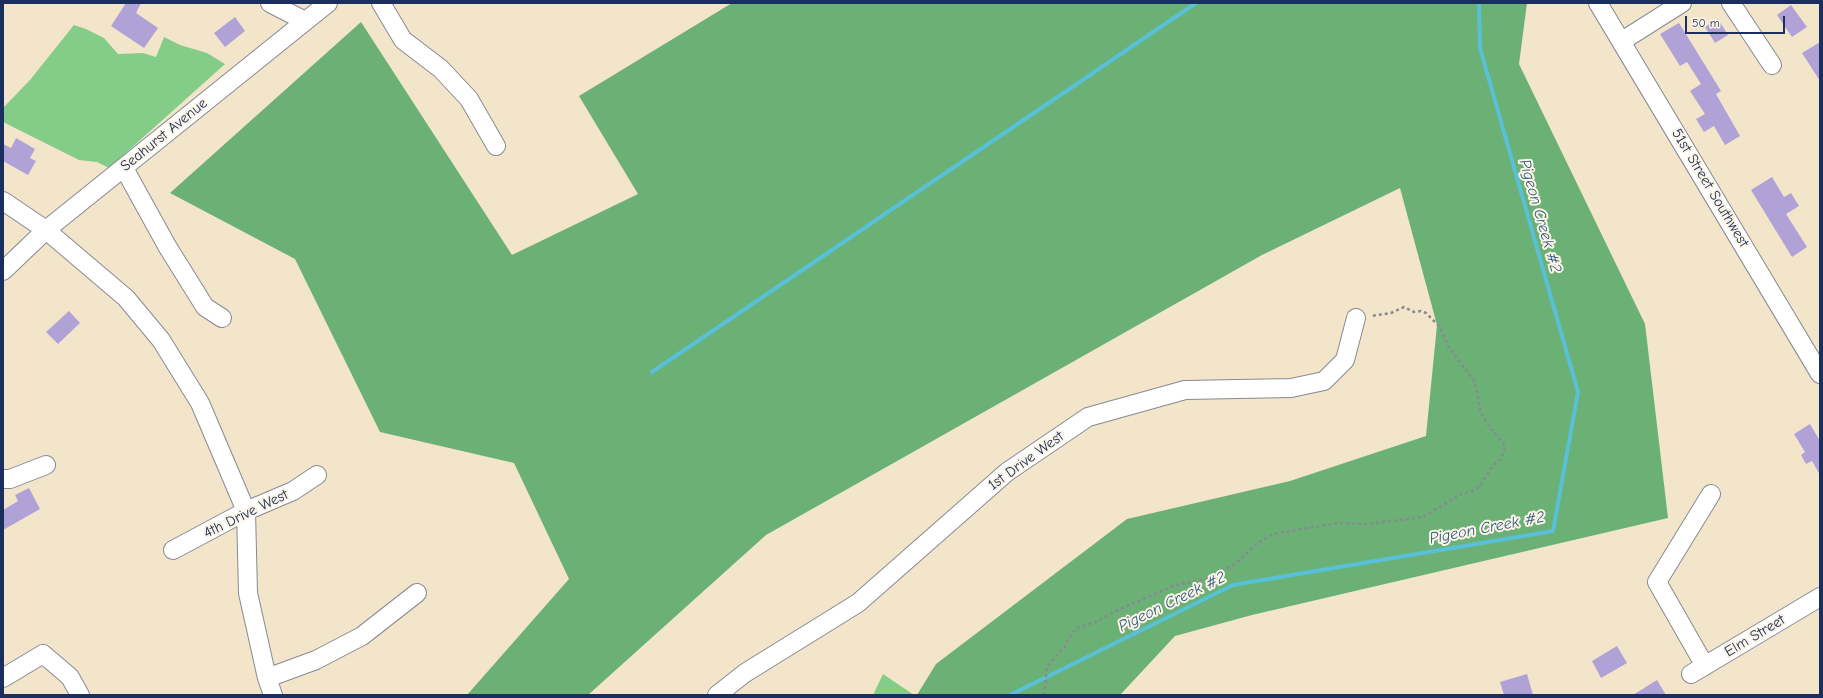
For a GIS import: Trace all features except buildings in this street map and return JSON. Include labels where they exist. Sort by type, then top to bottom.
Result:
[{"type":"street","points":[[270,3],[305,21]]},
{"type":"street","name":"Seahurst Avenue","points":[[3,271],[46,230],[328,3]]},
{"type":"street","points":[[381,3],[403,40],[441,69],[469,99],[496,146]]},
{"type":"street","name":"51st Street Southwest","points":[[1598,3],[1820,374]]},
{"type":"street","points":[[1622,41],[1682,3]]},
{"type":"street","points":[[1731,3],[1772,65]]},
{"type":"street","points":[[124,168],[167,246],[205,307],[222,318]]},
{"type":"street","points":[[3,202],[46,230],[126,298],[161,340],[200,403],[246,511],[248,592],[267,678],[273,695]]},
{"type":"street","name":"1st Drive West","points":[[717,695],[745,673],[858,604],[1007,472],[1088,417],[1185,390],[1291,388],[1324,381],[1345,360],[1356,318]]},
{"type":"street","points":[[3,479],[10,479],[46,465]]},
{"type":"street","name":"4th Drive West","points":[[173,550],[246,511],[293,491],[317,476]]},
{"type":"street","name":"Elm Street","points":[[1711,494],[1657,582],[1698,670],[1820,597]]},
{"type":"street","points":[[267,678],[316,660],[362,636],[417,593]]},
{"type":"street","points":[[3,678],[43,654],[70,677],[80,695]]},
{"type":"path","points":[[1044,695],[1047,666],[1065,646],[1068,639],[1077,628],[1098,621],[1118,610],[1173,586],[1204,580],[1226,570],[1236,564],[1255,545],[1269,536],[1278,533],[1338,523],[1368,524],[1423,517],[1461,494],[1472,491],[1480,486],[1491,468],[1502,457],[1505,446],[1491,429],[1482,414],[1475,382],[1448,346],[1440,327],[1426,313],[1421,311],[1414,312],[1404,307],[1391,313],[1356,318]]},
{"type":"green space","points":[[732,3],[1527,3],[1519,64],[1645,324],[1668,518],[1252,615],[1175,636],[1120,695],[917,695],[936,664],[1127,519],[1290,481],[1426,436],[1437,325],[1400,188],[1262,255],[766,535],[588,695],[467,695],[569,579],[514,463],[380,432],[295,259],[170,193],[361,22],[512,255],[638,194],[579,96]]},
{"type":"green space","points":[[74,25],[104,38],[118,54],[143,53],[156,57],[164,37],[180,45],[207,53],[225,64],[109,168],[97,162],[79,160],[3,122],[3,108],[30,80]]},
{"type":"green space","points":[[883,674],[914,695],[873,695]]},
{"type":"waterway","points":[[652,372],[1196,3]]},
{"type":"waterway","name":"Pigeon Creek #2","points":[[1010,695],[1233,585],[1553,531],[1578,392],[1480,48],[1479,3]]}]
